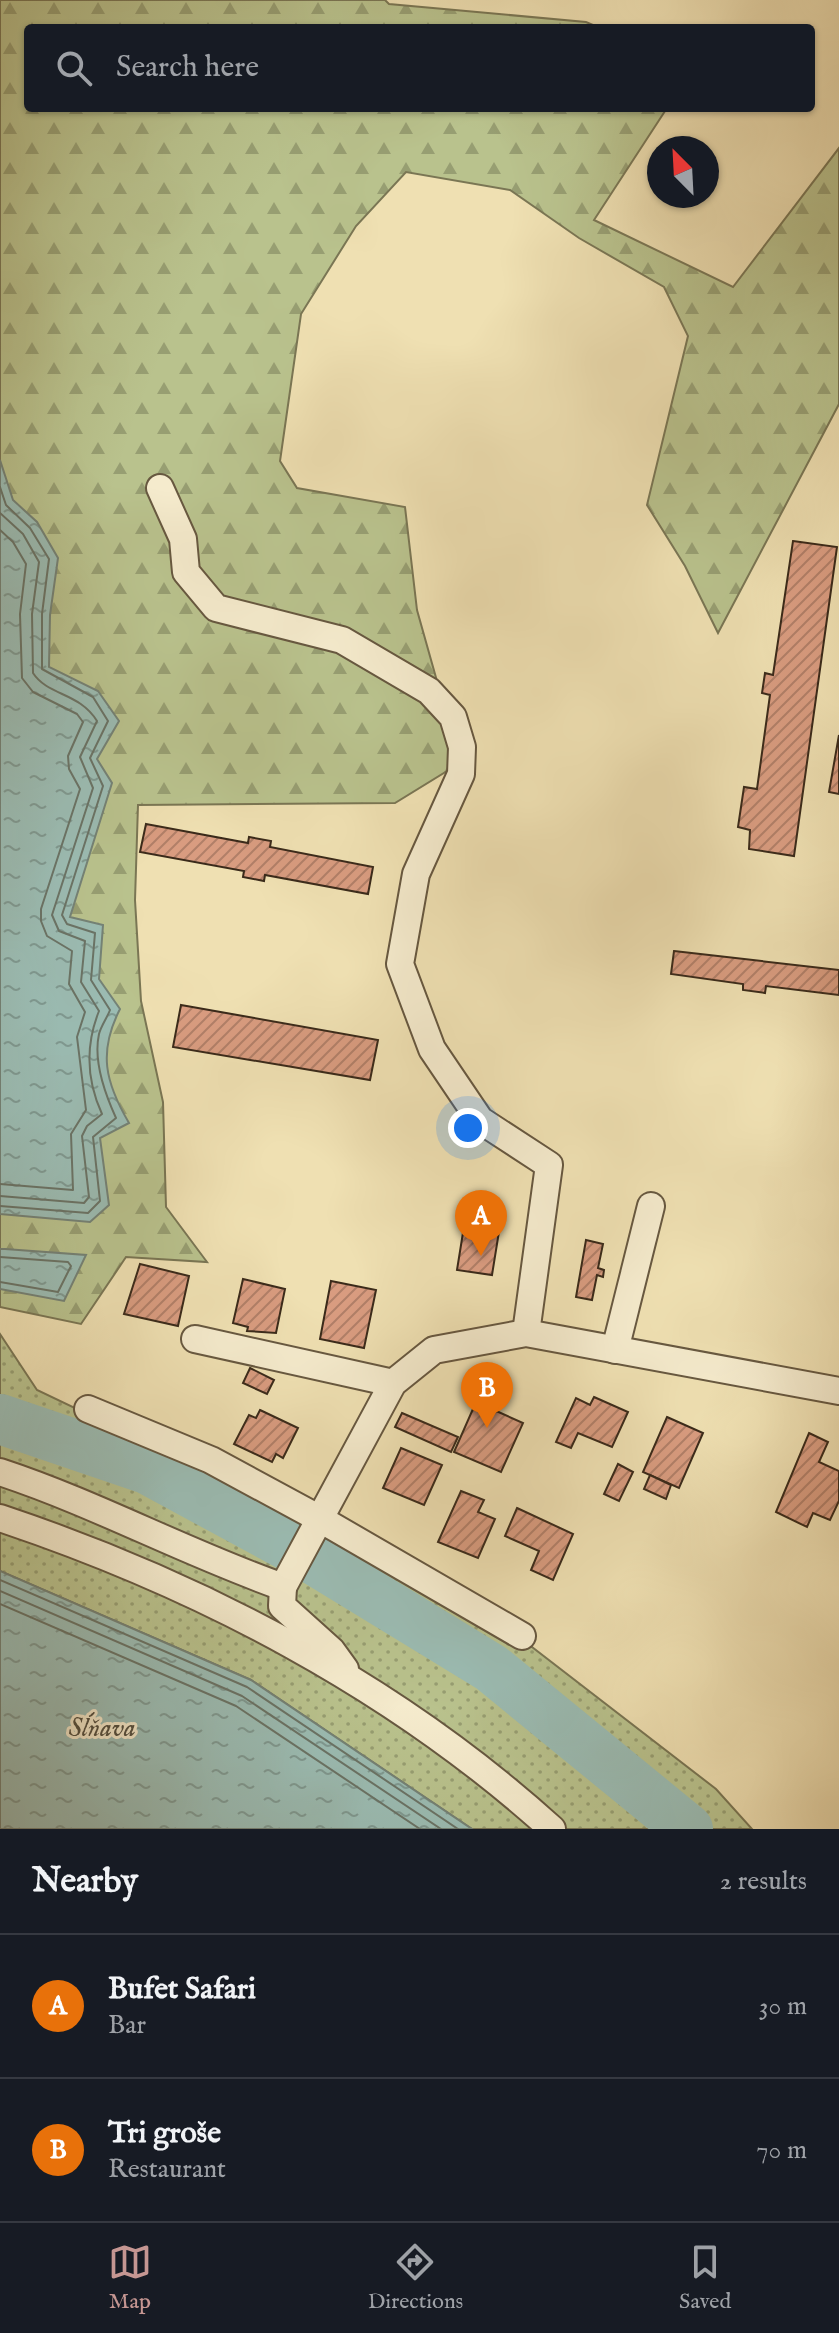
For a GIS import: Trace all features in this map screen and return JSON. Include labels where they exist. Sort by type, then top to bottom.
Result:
[{"type":"street","points":[[160,488],[183,539],[186,572],[216,608],[342,640],[429,691],[453,717],[462,747],[461,774],[416,874],[400,964],[432,1049],[480,1120],[549,1165],[526,1333]]},
{"type":"street","points":[[615,1350],[651,1206]]},
{"type":"street","points":[[351,1679],[332,1651],[282,1606],[293,1567],[393,1383],[434,1350],[526,1333],[839,1391]]},
{"type":"street","points":[[195,1339],[393,1383]]},
{"type":"street","points":[[88,1409],[211,1460],[522,1636]]},
{"type":"street","points":[[0,1472],[65,1493],[210,1561],[293,1567]]},
{"type":"street","points":[[0,1518],[86,1548],[200,1597],[351,1679],[437,1739],[552,1829]]},
{"type":"green space","points":[[0,0],[385,0],[389,4],[586,22],[591,24],[24,24],[24,112],[664,112],[594,220],[733,287],[839,148],[839,404],[718,633],[685,566],[647,505],[688,336],[664,287],[579,238],[510,190],[406,172],[356,226],[301,314],[280,461],[297,488],[405,507],[417,610],[460,763],[395,803],[138,805],[135,900],[141,1001],[163,1102],[166,1207],[207,1262],[126,1257],[81,1324],[0,1307]]},
{"type":"green space","points":[[0,1334],[37,1390],[462,1593],[716,1789],[752,1829],[472,1829],[251,1680],[0,1571]]},
{"type":"water","points":[[0,460],[13,500],[37,522],[58,558],[50,615],[49,667],[98,691],[119,721],[97,759],[112,783],[70,917],[103,925],[99,979],[120,1009],[109,1039],[107,1067],[114,1094],[129,1123],[100,1138],[109,1205],[90,1222],[0,1214]]},
{"type":"water","points":[[0,1249],[86,1255],[64,1301],[0,1289]]},
{"type":"water","name":"Sĺňava","points":[[0,1571],[251,1680],[472,1829],[0,1829]]},
{"type":"building","points":[[793,541],[837,547],[794,856],[749,849],[750,830],[738,827],[744,787],[757,789],[770,695],[762,693],[765,673],[773,675]]},
{"type":"building","points":[[839,735],[839,794],[829,792]]},
{"type":"building","points":[[146,824],[248,843],[249,837],[271,841],[270,847],[373,867],[368,894],[265,875],[264,881],[243,877],[244,871],[140,852]]},
{"type":"building","points":[[674,951],[839,970],[839,995],[766,986],[765,993],[743,990],[743,984],[671,974]]},
{"type":"building","points":[[181,1005],[378,1040],[370,1080],[173,1047]]},
{"type":"building","points":[[466,1214],[501,1219],[492,1275],[457,1270]]},
{"type":"building","points":[[586,1240],[603,1244],[598,1268],[604,1270],[603,1277],[597,1275],[592,1300],[576,1297]]},
{"type":"building","points":[[140,1264],[189,1276],[178,1326],[124,1314]]},
{"type":"building","points":[[243,1279],[285,1289],[276,1333],[247,1331],[248,1327],[233,1323]]},
{"type":"building","points":[[331,1281],[376,1290],[364,1348],[320,1339]]},
{"type":"building","points":[[250,1368],[274,1380],[267,1394],[243,1383]]},
{"type":"building","points":[[594,1397],[628,1412],[612,1447],[578,1433],[571,1448],[556,1442],[576,1398],[590,1405]]},
{"type":"building","points":[[476,1402],[523,1423],[501,1472],[454,1452]]},
{"type":"building","points":[[260,1410],[298,1428],[283,1458],[276,1454],[272,1462],[234,1444],[249,1415],[256,1418]]},
{"type":"building","points":[[402,1413],[458,1437],[451,1452],[395,1427]]},
{"type":"building","points":[[667,1417],[703,1433],[679,1488],[643,1472]]},
{"type":"building","points":[[809,1433],[828,1442],[819,1462],[839,1471],[839,1501],[830,1520],[813,1513],[807,1527],[776,1512]]},
{"type":"building","points":[[401,1448],[442,1465],[424,1505],[383,1488]]},
{"type":"building","points":[[618,1464],[633,1472],[619,1501],[604,1494]]},
{"type":"building","points":[[650,1475],[671,1485],[666,1499],[644,1489]]},
{"type":"building","points":[[461,1491],[484,1500],[478,1512],[495,1519],[478,1558],[438,1542]]},
{"type":"building","points":[[517,1508],[573,1534],[553,1580],[531,1570],[539,1551],[505,1536]]},
{"type":"waterway","points":[[0,1419],[147,1469],[311,1558],[491,1668],[688,1829]]},
{"type":"place","name":"Bufet Safari","points":[[481,1256]]},
{"type":"place","name":"Tri groše","points":[[487,1428]]}]
